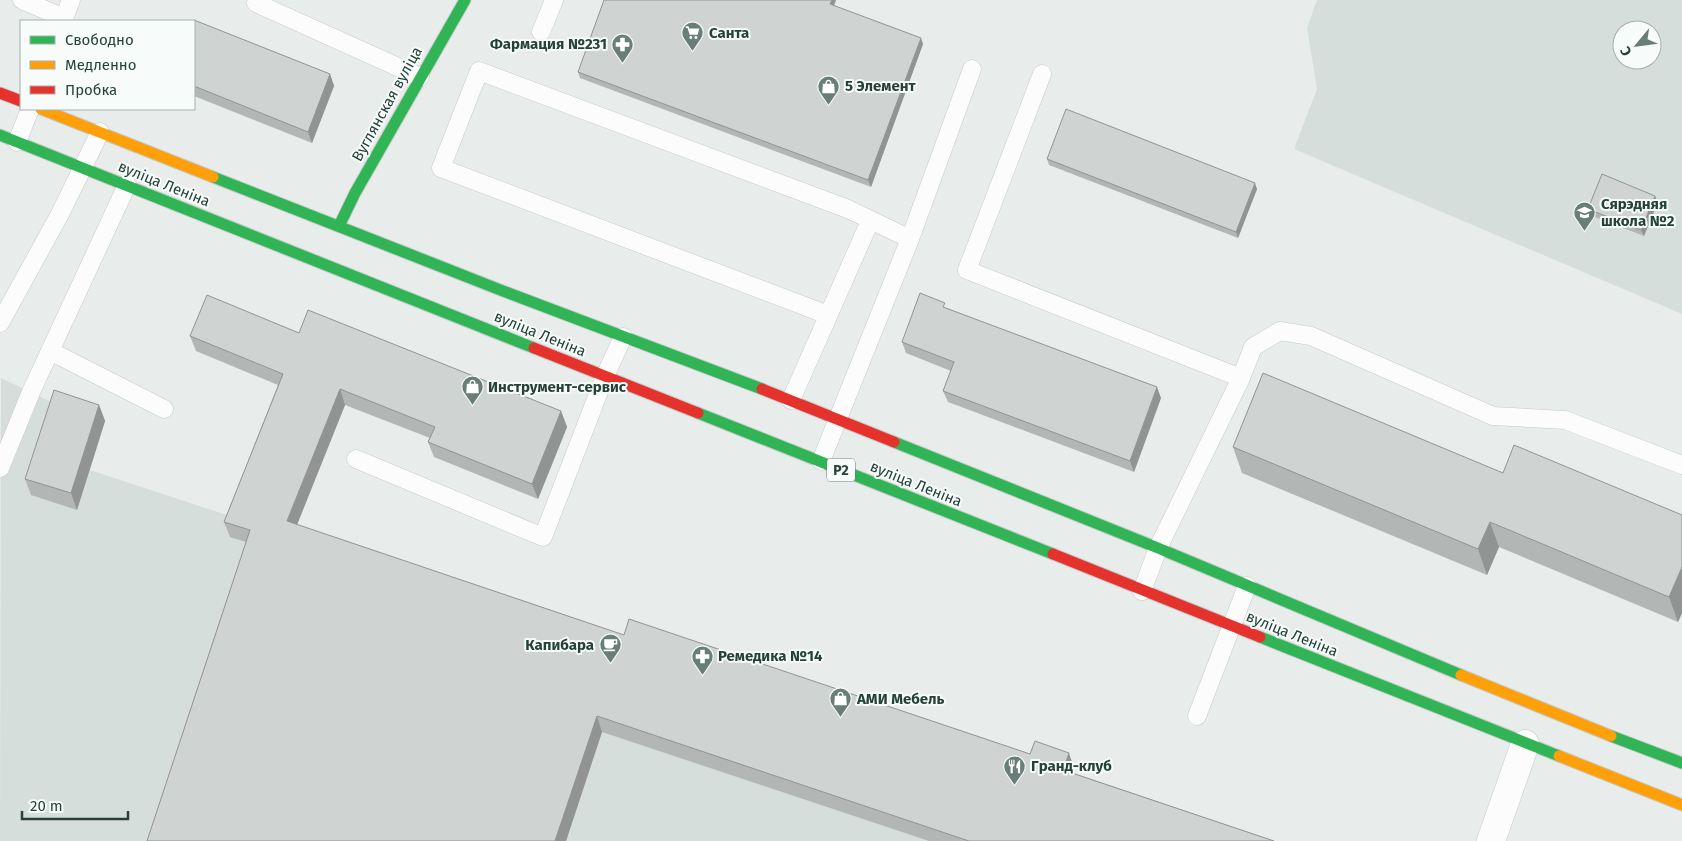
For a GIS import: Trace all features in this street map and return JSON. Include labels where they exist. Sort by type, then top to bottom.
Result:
[{"type":"main road","name":"Вуглянская вуліца","points":[[332,241],[355,193],[465,0]]},
{"type":"main road","points":[[0,93],[20,101]]},
{"type":"main road","name":"вуліца Леніна","points":[[43,110],[623,337],[791,400],[1158,548],[1537,712],[1682,763]]},
{"type":"main road","name":"вуліца Леніна","points":[[0,135],[127,186],[324,260],[605,376],[1232,626],[1527,739],[1682,805]]},
{"type":"street","points":[[1491,841],[1527,739]]},
{"type":"lane","points":[[22,0],[63,20],[71,0]]},
{"type":"lane","points":[[542,32],[554,0]]},
{"type":"lane","points":[[256,3],[420,76]]},
{"type":"lane","points":[[820,461],[839,420],[910,239],[972,69]]},
{"type":"lane","points":[[828,316],[441,168],[479,71],[848,209],[910,239]]},
{"type":"lane","points":[[1042,74],[967,270],[1241,378]]},
{"type":"lane","points":[[18,142],[30,110]]},
{"type":"lane","points":[[0,323],[84,168],[100,132]]},
{"type":"lane","points":[[0,468],[50,351],[127,186]]},
{"type":"lane","points":[[791,400],[870,221]]},
{"type":"lane","points":[[1142,590],[1158,548],[1241,378],[1252,347],[1280,331],[1311,336],[1493,416],[1565,420],[1682,465]]},
{"type":"lane","points":[[356,459],[543,537],[605,376],[623,337]]},
{"type":"lane","points":[[50,351],[164,409]]},
{"type":"lane","points":[[1197,716],[1247,586]]},
{"type":"shaded area","name":"Сярэдняя школа №2","points":[[1317,0],[1682,0],[1682,314],[1294,149],[1317,89],[1307,28]]},
{"type":"shaded area","points":[[1,378],[60,406],[105,421],[90,470],[233,517],[1050,841],[0,841]]},
{"type":"building","points":[[604,0],[832,0],[830,4],[921,38],[868,180],[578,72]]},
{"type":"building","points":[[195,20],[330,74],[308,132],[195,86]]},
{"type":"building","points":[[1066,109],[1255,183],[1236,232],[1047,159]]},
{"type":"building","points":[[1602,174],[1655,196],[1641,230],[1588,209]]},
{"type":"building","points":[[920,293],[945,303],[943,307],[1157,387],[1130,461],[943,391],[954,362],[902,342]]},
{"type":"building","points":[[207,295],[299,333],[308,310],[561,411],[532,484],[428,442],[435,427],[340,389],[287,521],[624,635],[629,619],[1030,754],[1035,741],[1069,753],[1063,770],[1274,841],[969,841],[597,716],[555,841],[147,841],[250,530],[224,522],[283,374],[190,336]]},
{"type":"building","points":[[1263,373],[1503,473],[1514,445],[1682,515],[1682,567],[1669,597],[1490,522],[1478,549],[1233,447]]},
{"type":"building","points":[[54,390],[99,405],[71,493],[25,479]]},
{"type":"traffic: fast","points":[[339,226],[355,193],[465,0]]},
{"type":"traffic: fast","points":[[0,135],[534,348]]},
{"type":"traffic: fast","points":[[213,177],[503,291],[762,389]]},
{"type":"traffic: fast","points":[[698,413],[1053,554]]},
{"type":"traffic: fast","points":[[894,442],[1158,548],[1461,675]]},
{"type":"traffic: fast","points":[[1260,637],[1559,756]]},
{"type":"traffic: fast","points":[[1611,736],[1682,763]]},
{"type":"traffic: slow","points":[[44,110],[213,177]]},
{"type":"traffic: slow","points":[[1461,675],[1611,736]]},
{"type":"traffic: slow","points":[[1559,756],[1682,805]]},
{"type":"traffic: jam","points":[[0,93],[20,101]]},
{"type":"traffic: jam","points":[[534,348],[698,413]]},
{"type":"traffic: jam","points":[[762,389],[894,442]]},
{"type":"traffic: jam","points":[[1053,554],[1260,637]]},
{"type":"place","name":"Санта","points":[[693,52]]},
{"type":"place","name":"Фармация №231","points":[[623,63]]},
{"type":"place","name":"5 Элемент","points":[[829,105]]},
{"type":"place","name":"Сярэдняя школа №2","points":[[1585,232]]},
{"type":"place","name":"Инструмент-сервис","points":[[472,406]]},
{"type":"place","name":"Капибара","points":[[610,664]]},
{"type":"place","name":"Ремедика №14","points":[[702,675]]},
{"type":"place","name":"АМИ Мебель","points":[[841,718]]},
{"type":"place","name":"Гранд-клуб","points":[[1015,785]]}]
